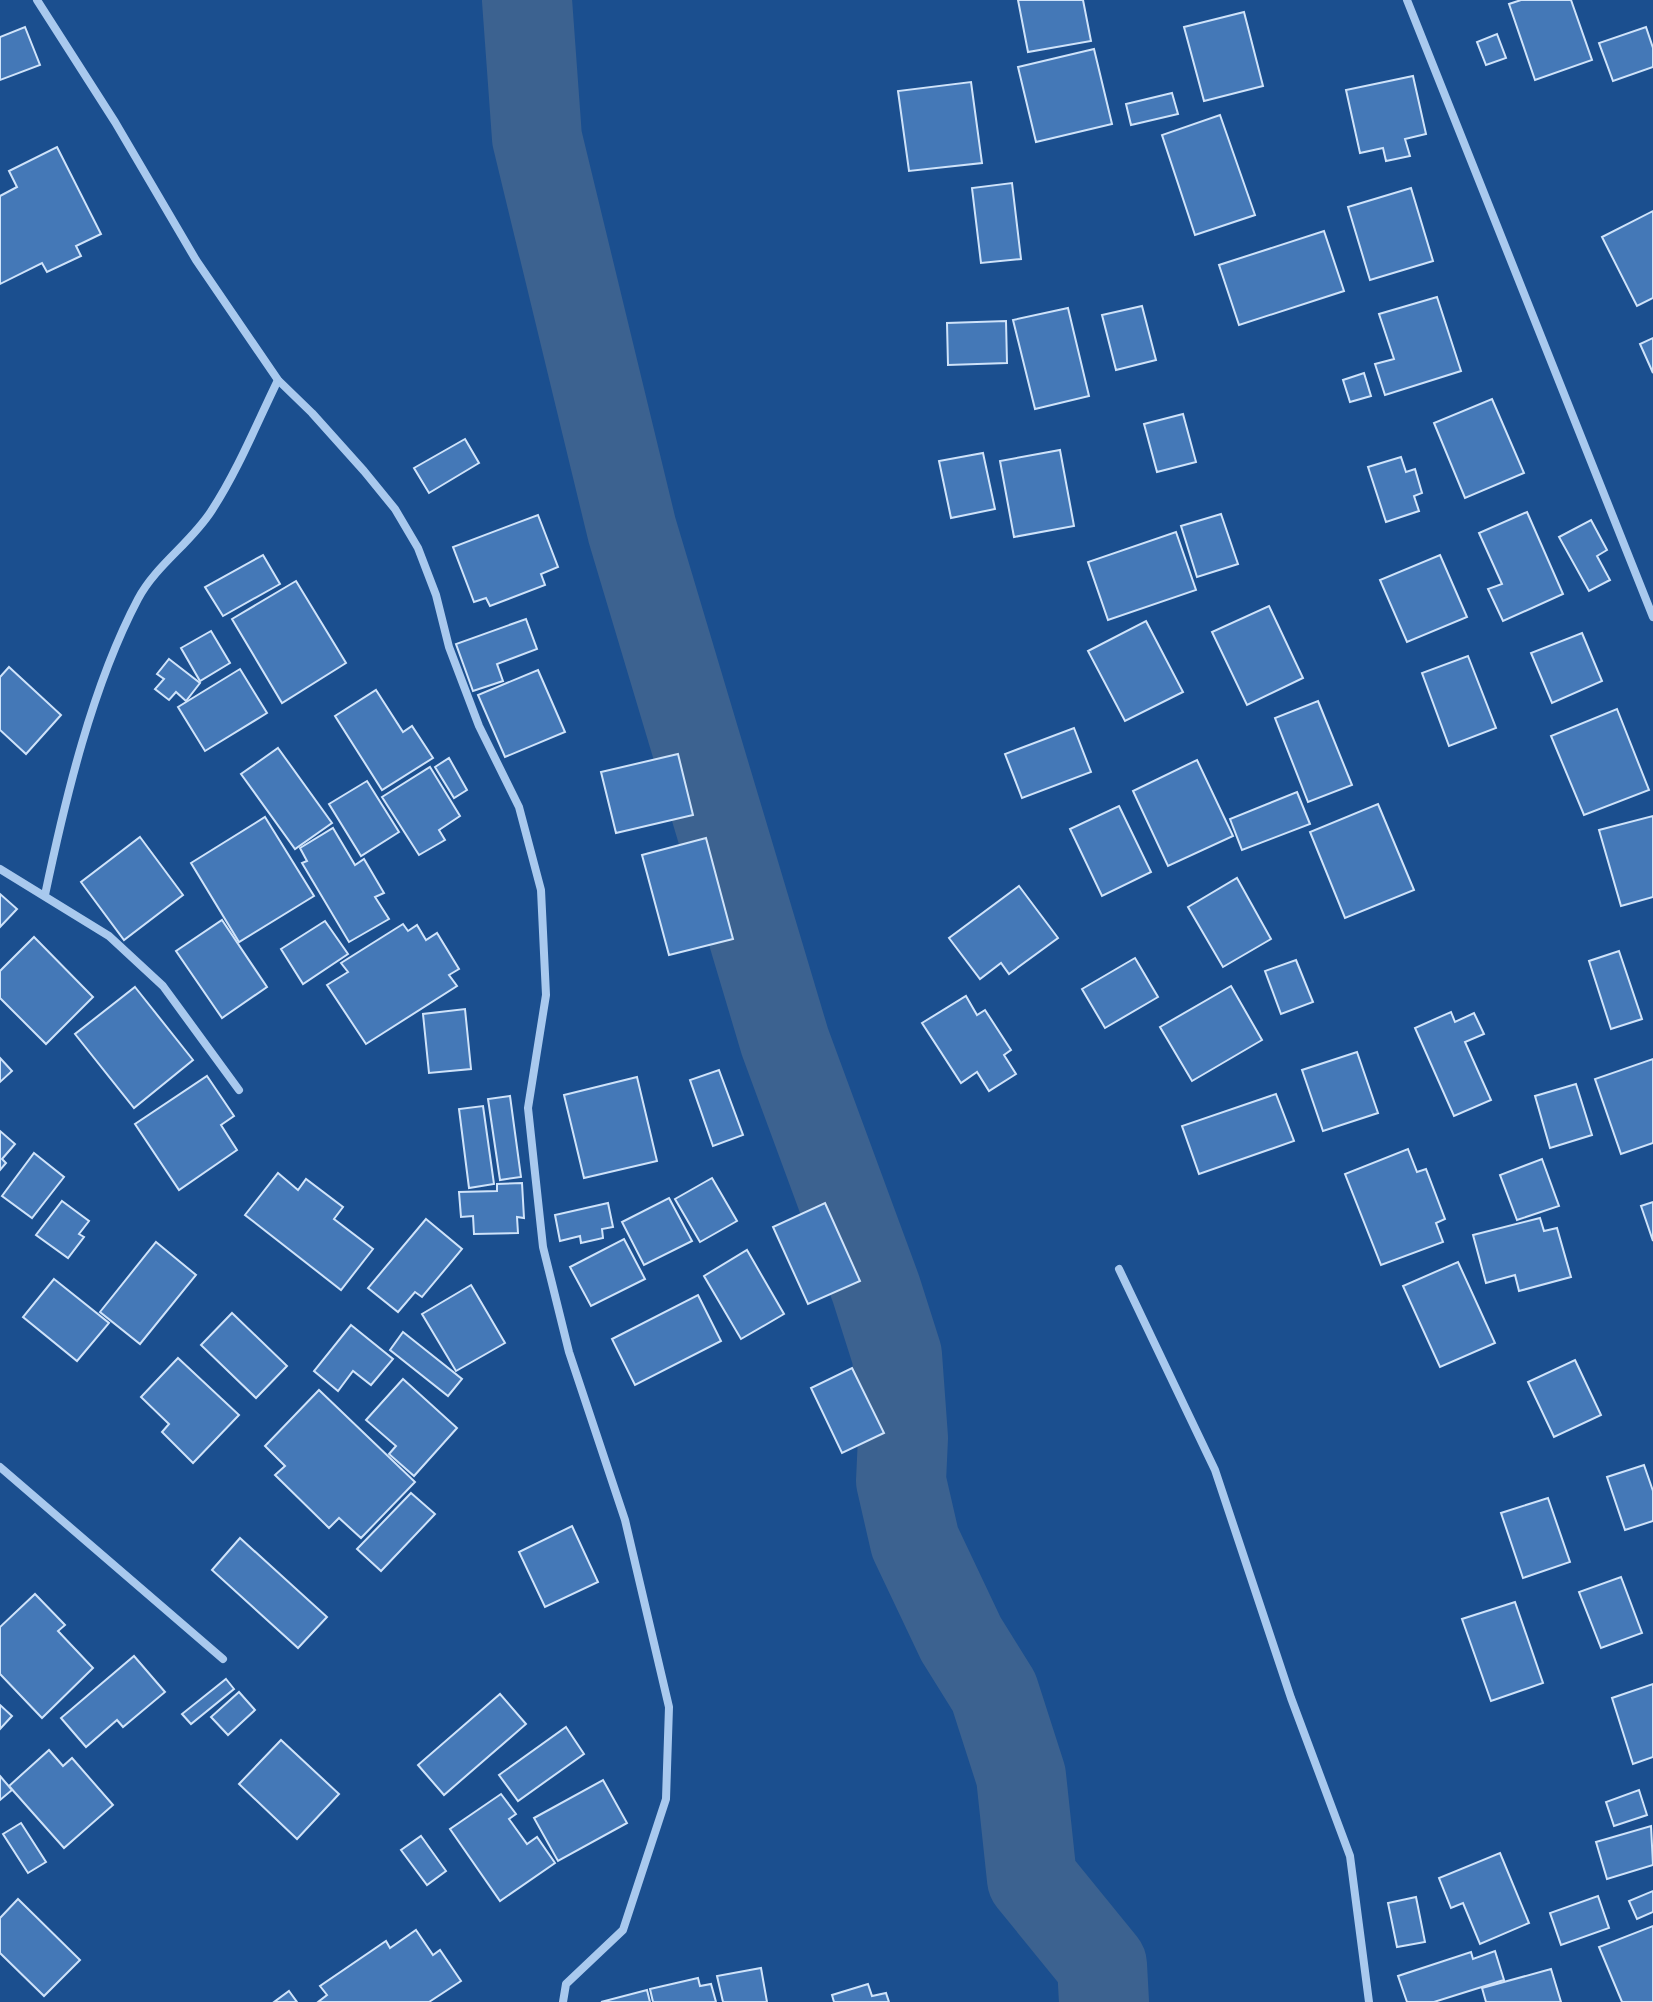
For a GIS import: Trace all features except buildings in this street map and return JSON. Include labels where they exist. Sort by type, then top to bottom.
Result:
[{"type":"street","points":[[37,0],[115,122],[196,260],[278,380],[364,471],[395,509],[418,548],[436,595],[449,647],[479,726],[519,807],[541,890],[546,995],[528,1108],[543,1247],[569,1352],[628,1533],[669,1707],[666,1799],[623,1930],[566,1984],[563,2002]]},
{"type":"street","points":[[1407,0],[1653,617]]},
{"type":"street","points":[[45,895],[59,828],[86,730],[123,629],[140,595],[211,511],[278,380]]},
{"type":"street","points":[[0,869],[109,936],[163,986],[239,1090]]},
{"type":"street","points":[[1119,1269],[1215,1470],[1291,1698],[1350,1856],[1369,2002]]},
{"type":"street","points":[[0,1467],[223,1659]]},
{"type":"waterway","points":[[527,0],[537,138],[632,530],[785,1042],[876,1289],[897,1355],[903,1438],[901,1481],[915,1542],[961,1639],[994,1692],[1021,1776],[1032,1879],[1102,1965],[1104,2002]]}]
